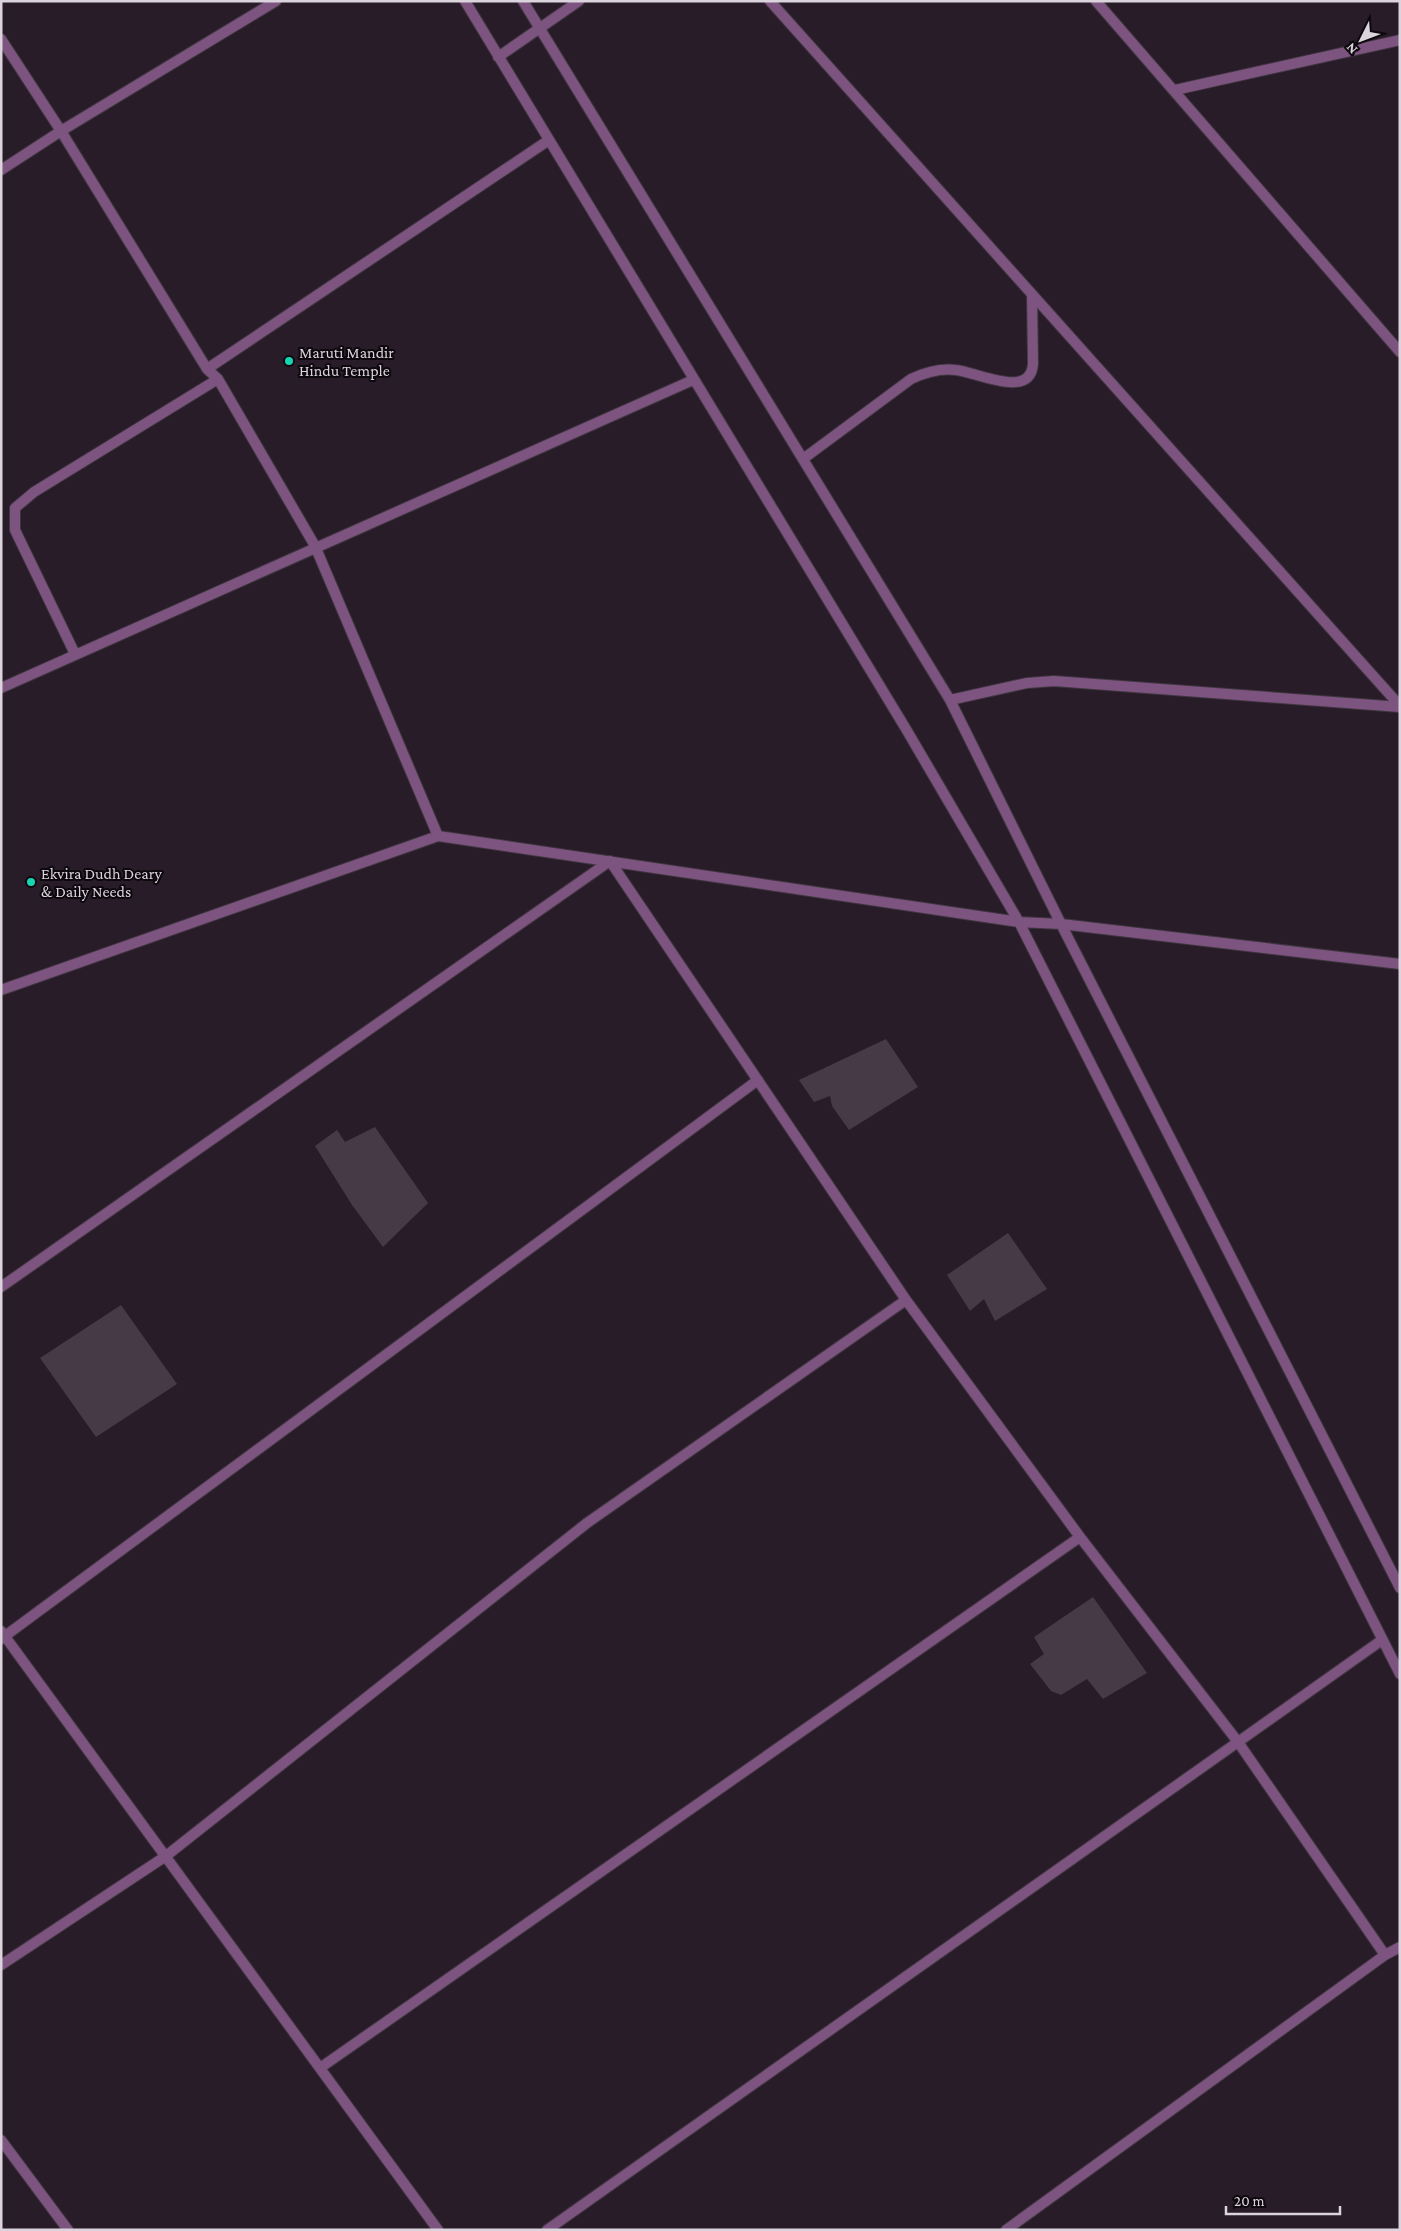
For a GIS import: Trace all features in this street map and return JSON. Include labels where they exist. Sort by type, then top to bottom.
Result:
[{"type":"street","points":[[1,170],[61,131],[276,1]]},
{"type":"street","points":[[465,1],[906,729],[1019,922],[1400,1674]]},
{"type":"street","points":[[523,1],[950,700],[1060,924],[1400,1588]]},
{"type":"street","points":[[498,57],[579,1]]},
{"type":"street","points":[[770,1],[1400,706]]},
{"type":"street","points":[[1096,1],[1400,352]]},
{"type":"street","points":[[1,39],[61,131],[206,369],[218,379],[315,546],[438,836]]},
{"type":"street","points":[[1175,90],[1400,40]]},
{"type":"street","points":[[206,369],[549,140]]},
{"type":"street","points":[[803,459],[911,379],[932,370],[957,370],[1014,383],[1028,378],[1033,371],[1032,295]]},
{"type":"street","points":[[74,654],[16,530],[15,508],[34,492],[218,379]]},
{"type":"street","points":[[1,688],[315,546],[693,380]]},
{"type":"street","points":[[950,700],[1027,683],[1054,681],[1400,706]]},
{"type":"street","points":[[1,990],[438,836],[1019,922],[1060,924],[1400,964]]},
{"type":"street","points":[[610,861],[906,1300],[1080,1537],[1238,1742],[1385,1955]]},
{"type":"street","points":[[1,1287],[610,861]]},
{"type":"street","points":[[438,2230],[166,1856],[2,1635],[758,1080]]},
{"type":"street","points":[[1,1965],[166,1856],[587,1523],[906,1300]]},
{"type":"street","points":[[320,2068],[1080,1537]]},
{"type":"street","points":[[547,2230],[1382,1640]]},
{"type":"street","points":[[1006,2230],[1385,1955],[1400,1947]]},
{"type":"street","points":[[1,2140],[68,2230]]},
{"type":"building","points":[[886,1039],[918,1087],[849,1130],[832,1106],[830,1096],[814,1102],[799,1080]]},
{"type":"building","points":[[375,1127],[428,1203],[383,1247],[352,1205],[315,1146],[337,1130],[345,1142]]},
{"type":"building","points":[[1008,1233],[1047,1289],[995,1321],[984,1299],[970,1311],[947,1275]]},
{"type":"building","points":[[121,1305],[177,1384],[96,1437],[40,1358]]},
{"type":"building","points":[[1093,1597],[1147,1673],[1103,1699],[1087,1679],[1061,1695],[1051,1691],[1030,1664],[1044,1654],[1034,1637]]},
{"type":"place","name":"Maruti Mandir Hindu Temple","points":[[289,361]]},
{"type":"place","name":"Ekvira Dudh Deary & Daily Needs","points":[[31,882]]}]
